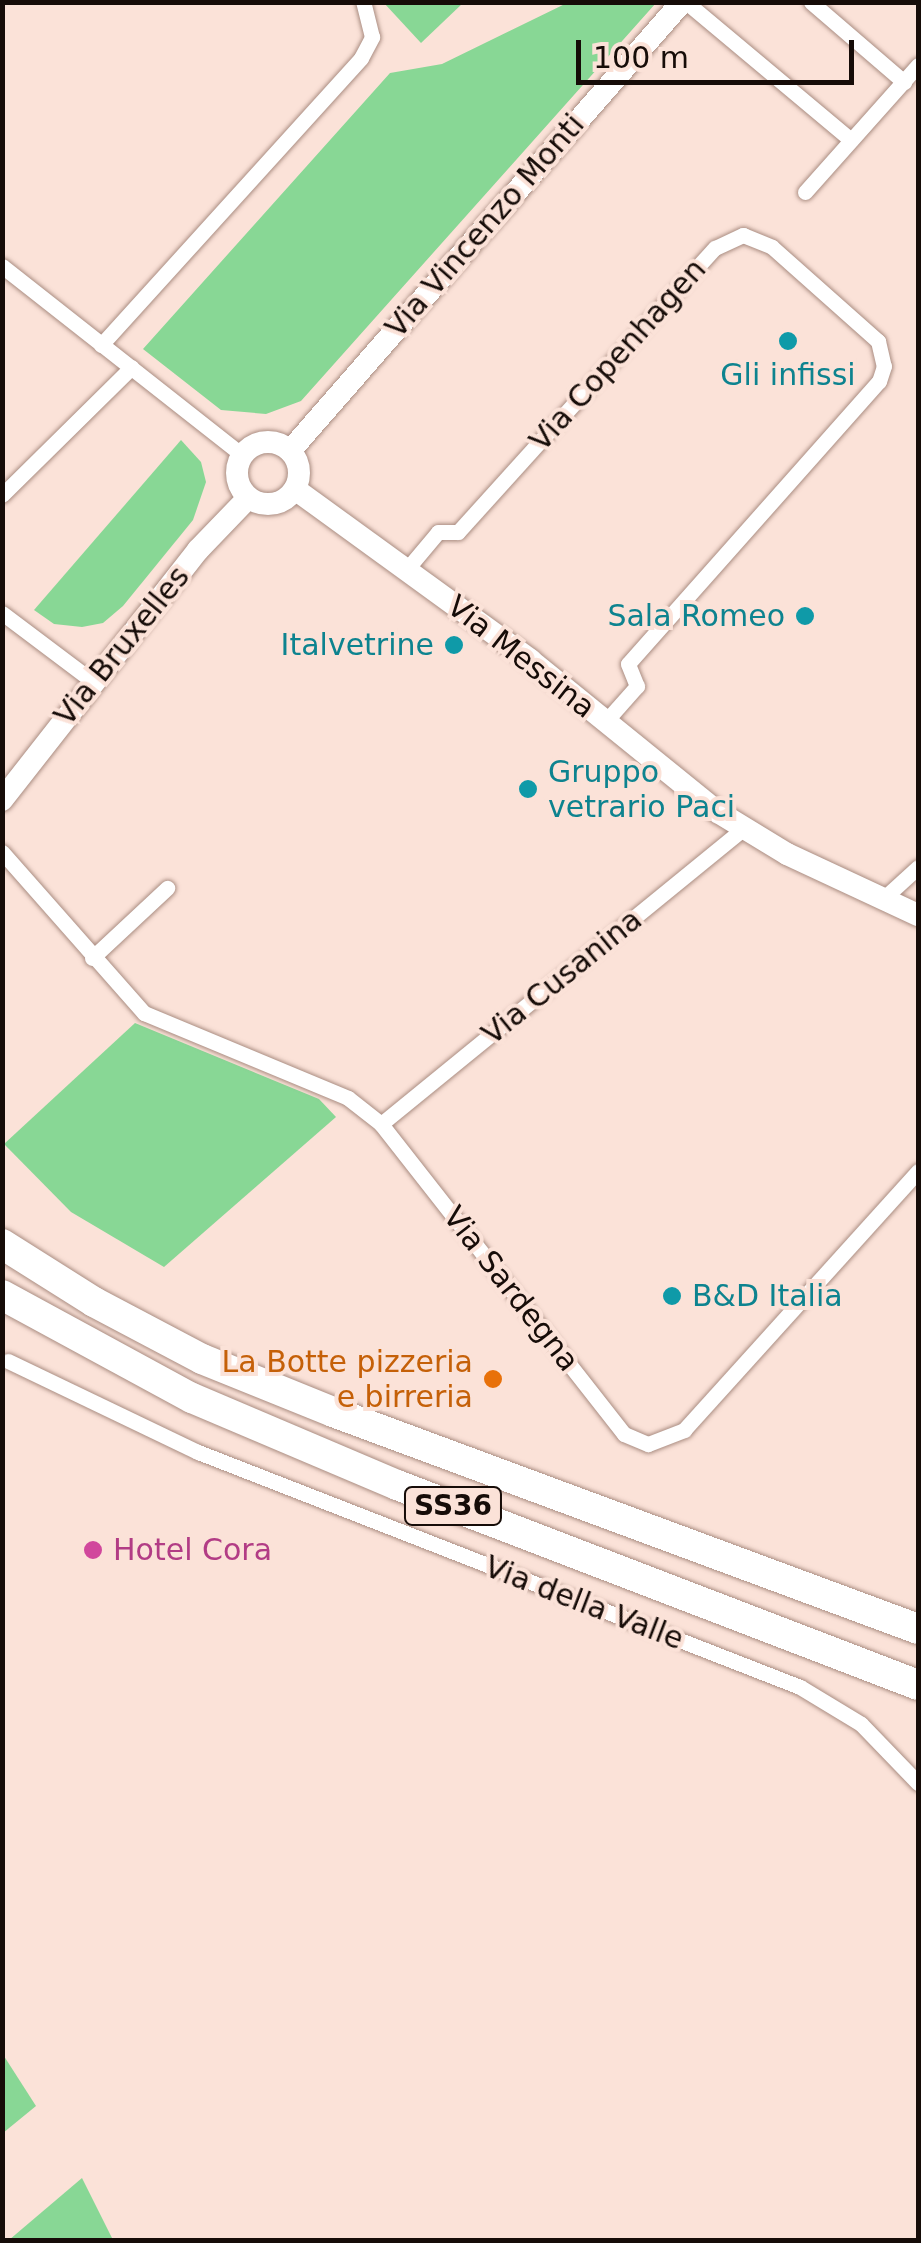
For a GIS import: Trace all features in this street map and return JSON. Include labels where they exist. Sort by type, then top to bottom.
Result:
[{"type":"highway","name":"SS36","points":[[5,1242],[94,1302],[202,1358],[333,1412],[914,1627]]},
{"type":"highway","name":"SS36","points":[[2,1295],[85,1344],[192,1398],[397,1485],[912,1683]]},
{"type":"street","points":[[102,345],[361,58],[372,38],[364,2]]},
{"type":"street","points":[[684,2],[851,140]]},
{"type":"street","name":"Via Vincenzo Monti","points":[[290,451],[684,2]]},
{"type":"street","points":[[812,2],[904,82]]},
{"type":"street","points":[[805,192],[918,65]]},
{"type":"street","name":"Via Copenhagen","points":[[408,569],[438,532],[458,532],[727,239],[742,235],[772,246],[878,341],[884,366],[879,381],[628,664],[637,686],[604,722]]},
{"type":"street","points":[[2,266],[242,455]]},
{"type":"street","points":[[2,495],[132,367]]},
{"type":"street","points":[[270,442],[290,451],[299,469],[295,489],[274,504],[248,498],[236,473],[242,455],[260,443],[270,442]]},
{"type":"street","name":"Via Messina","points":[[295,489],[408,569],[743,829],[918,915]]},
{"type":"street","name":"Via Bruxelles","points":[[2,800],[198,550],[248,498]]},
{"type":"street","points":[[2,613],[95,683]]},
{"type":"street","name":"Via Cusanina","points":[[381,1124],[743,829]]},
{"type":"street","name":"Via Sardegna","points":[[2,852],[144,1013],[348,1098],[381,1124],[624,1434],[648,1444],[684,1430],[918,1170]]},
{"type":"street","points":[[882,899],[918,866]]},
{"type":"street","points":[[92,958],[167,888]]},
{"type":"street","name":"Via della Valle","points":[[4,1361],[198,1452],[800,1687],[861,1724],[918,1783]]},
{"type":"green space","points":[[569,2],[656,3],[301,401],[266,414],[221,410],[143,349],[390,73],[442,64]]},
{"type":"green space","points":[[384,3],[463,3],[421,43]]},
{"type":"green space","points":[[181,440],[201,462],[206,482],[193,520],[123,606],[103,623],[82,627],[54,624],[34,610]]},
{"type":"green space","points":[[135,1023],[319,1099],[336,1117],[164,1267],[71,1212],[4,1144]]},
{"type":"green space","points":[[2,2053],[36,2106],[3,2133],[2,2133]]},
{"type":"green space","points":[[82,2178],[113,2240],[9,2240]]},
{"type":"place","name":"Gli infissi","points":[[788,341]]},
{"type":"place","name":"Sala Romeo","points":[[805,616]]},
{"type":"place","name":"Italvetrine","points":[[454,645]]},
{"type":"place","name":"Gruppo vetrario Paci","points":[[528,789]]},
{"type":"place","name":"B&D Italia","points":[[672,1296]]},
{"type":"place","name":"La Botte pizzeria e birreria","points":[[493,1379]]},
{"type":"place","name":"Hotel Cora","points":[[93,1550]]}]
